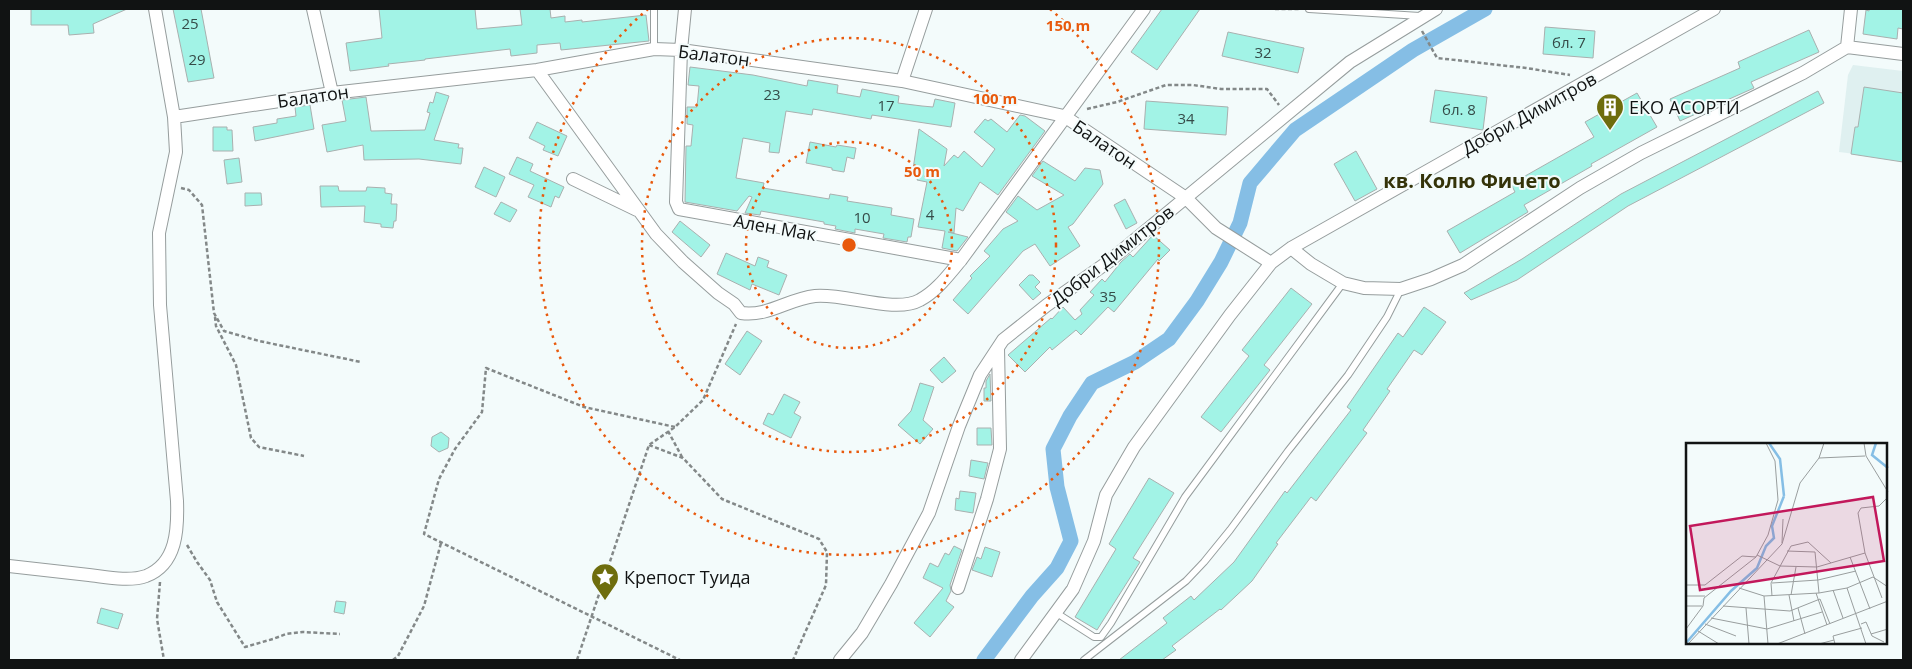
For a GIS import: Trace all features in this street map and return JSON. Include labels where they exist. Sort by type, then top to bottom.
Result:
[{"type":"street","points":[[9,566],[123,579],[145,576],[162,566],[170,555],[178,529],[160,305],[159,242],[159,233],[176,152],[174,117],[155,9]]},
{"type":"street","points":[[313,9],[332,93]]},
{"type":"street","points":[[681,50],[685,9]]},
{"type":"street","points":[[902,81],[926,9]]},
{"type":"street","points":[[536,70],[656,234],[683,262],[718,293],[734,304],[741,313],[751,315],[764,313],[813,296],[906,305],[920,300],[934,290],[961,260],[1064,116],[1144,9]]},
{"type":"street","name":"Добри Димитров","points":[[840,660],[862,633],[929,513],[959,426],[980,375],[1003,340],[1108,262],[1350,62],[1422,22],[1436,9]]},
{"type":"street","name":"Добри Димитров","points":[[1022,660],[1073,589],[1094,541],[1106,495],[1134,447],[1271,262],[1291,248],[1714,9]]},
{"type":"street","points":[[1848,47],[1851,9]]},
{"type":"street","points":[[1291,248],[1311,264],[1343,283],[1364,288],[1401,289],[1431,279],[1463,265],[1580,188],[1641,152],[1803,73],[1848,47],[1903,54]]},
{"type":"street","name":"Балатон","points":[[174,117],[332,93],[536,70],[654,49],[681,50],[902,81],[1064,116],[1186,198],[1216,228],[1271,262]]},
{"type":"street","name":"Ален Мак","points":[[681,50],[676,202],[678,208],[961,260]]},
{"type":"street","points":[[573,179],[640,211]]},
{"type":"street","points":[[958,588],[987,500],[1000,449],[998,348]]},
{"type":"lane","points":[[654,9],[654,49]]},
{"type":"lane","points":[[1309,10],[1422,22]]},
{"type":"lane","points":[[1055,612],[1094,637],[1101,637],[1185,497],[1343,283]]},
{"type":"lane","points":[[1084,660],[1186,581],[1204,562],[1348,374],[1387,317],[1401,289]]},
{"type":"path","points":[[1275,9],[1309,10]]},
{"type":"path","points":[[1422,22],[1438,58],[1526,68],[1589,79]]},
{"type":"path","points":[[1064,116],[1080,110],[1117,102],[1166,85],[1193,85],[1221,89],[1267,89],[1287,115]]},
{"type":"path","points":[[171,183],[188,190],[202,205],[216,326],[236,365],[251,438],[259,447],[304,456]]},
{"type":"path","points":[[214,313],[224,331],[259,341],[361,362]]},
{"type":"path","points":[[577,660],[648,445],[675,427],[703,400],[741,313]]},
{"type":"path","points":[[675,427],[584,406],[486,368],[482,412],[455,449],[439,479],[424,534],[680,660]]},
{"type":"path","points":[[668,431],[683,458],[722,499],[819,539],[828,552],[826,585],[793,660]]},
{"type":"path","points":[[648,445],[683,458]]},
{"type":"path","points":[[178,529],[210,580],[217,602],[245,647],[286,634],[303,632],[340,634]]},
{"type":"path","points":[[393,660],[398,656],[424,606],[441,543]]},
{"type":"path","points":[[162,566],[157,619],[164,660]]},
{"type":"shaded area","points":[[1853,65],[1903,71],[1903,160],[1839,152],[1848,75]]},
{"type":"building","points":[[31,9],[127,9],[93,24],[94,33],[69,35],[68,25],[31,25]]},
{"type":"building","points":[[173,9],[201,9],[214,78],[188,82]]},
{"type":"building","points":[[379,9],[475,9],[477,29],[522,25],[520,9],[550,9],[551,18],[565,16],[565,22],[646,15],[649,41],[561,50],[560,43],[537,45],[537,53],[511,56],[510,49],[388,64],[389,66],[350,71],[346,43],[382,38]]},
{"type":"building","points":[[1162,9],[1200,9],[1157,70],[1131,52]]},
{"type":"building","points":[[1869,9],[1903,9],[1903,29],[1898,28],[1897,39],[1863,34],[1866,10],[1869,11]]},
{"type":"building","points":[[1545,27],[1595,31],[1593,58],[1543,54]]},
{"type":"building","points":[[1809,30],[1819,52],[1751,82],[1754,88],[1680,121],[1670,99],[1740,68],[1738,62]]},
{"type":"building","points":[[1228,32],[1304,48],[1298,73],[1222,56]]},
{"type":"building","points":[[690,67],[753,75],[807,86],[808,80],[838,85],[837,93],[860,97],[862,89],[899,96],[898,103],[933,107],[935,99],[955,103],[951,127],[872,115],[871,119],[813,109],[812,115],[786,111],[779,153],[769,152],[770,143],[743,138],[736,178],[764,183],[763,188],[829,199],[830,194],[848,197],[847,201],[892,208],[891,215],[914,219],[911,237],[908,237],[907,242],[883,238],[884,234],[855,229],[855,233],[835,229],[836,226],[824,224],[824,222],[761,211],[760,215],[745,213],[752,197],[749,196],[737,211],[685,202],[686,146],[691,146],[693,125],[687,124],[687,107],[697,107],[699,86],[688,85]]},
{"type":"building","points":[[1864,87],[1903,93],[1903,162],[1851,154],[1855,127],[1858,127]]},
{"type":"building","points":[[1435,90],[1487,97],[1483,130],[1430,122]]},
{"type":"building","points":[[1818,91],[1824,103],[1628,206],[1517,280],[1471,300],[1464,293],[1522,259],[1621,194]]},
{"type":"building","points":[[436,92],[449,96],[434,140],[459,144],[458,148],[463,148],[461,164],[419,159],[364,160],[363,145],[327,152],[322,125],[346,121],[342,100],[366,97],[371,131],[425,130],[430,113],[427,112],[430,102],[433,103]]},
{"type":"building","points":[[1637,93],[1657,127],[1524,205],[1528,212],[1460,253],[1447,231],[1515,192],[1511,184],[1594,137],[1585,122]]},
{"type":"building","points":[[1146,101],[1228,107],[1226,135],[1144,129]]},
{"type":"building","points":[[310,105],[314,129],[255,141],[253,127],[277,123],[277,119],[296,116],[295,107]]},
{"type":"building","points":[[1020,115],[1025,116],[1045,131],[998,195],[980,182],[963,211],[956,208],[954,233],[948,232],[968,237],[957,251],[942,248],[945,231],[918,227],[927,182],[917,180],[918,177],[912,176],[919,129],[947,149],[944,166],[954,155],[958,158],[964,151],[982,167],[995,149],[974,132],[985,119],[988,121],[991,119],[1007,132]]},
{"type":"building","points":[[537,122],[567,136],[558,156],[543,150],[545,146],[529,138]]},
{"type":"building","points":[[213,127],[227,127],[227,130],[232,130],[233,151],[213,151]]},
{"type":"building","points":[[810,142],[836,147],[837,145],[856,148],[854,159],[847,157],[844,172],[806,163]]},
{"type":"building","points":[[1356,151],[1377,189],[1355,201],[1334,164]]},
{"type":"building","points":[[517,157],[533,164],[530,171],[564,187],[559,198],[555,196],[551,207],[528,197],[534,185],[509,174]]},
{"type":"building","points":[[239,158],[242,182],[227,184],[224,160]]},
{"type":"building","points":[[1043,161],[1075,181],[1085,168],[1100,170],[1103,184],[1073,224],[1068,227],[1080,246],[1050,266],[1035,244],[1023,251],[968,314],[953,300],[972,278],[970,276],[990,256],[984,251],[1003,229],[1018,221],[1006,212],[1018,196],[1037,210],[1064,195],[1032,176]]},
{"type":"building","points":[[484,167],[505,177],[496,197],[475,187]]},
{"type":"building","points":[[320,186],[338,186],[339,191],[366,191],[367,187],[385,188],[385,193],[392,194],[391,204],[397,204],[396,221],[394,221],[393,228],[364,222],[365,206],[321,207]]},
{"type":"building","points":[[245,193],[261,193],[262,205],[245,206]]},
{"type":"building","points":[[1125,199],[1137,223],[1126,229],[1114,205]]},
{"type":"building","points":[[501,202],[517,210],[510,222],[494,214]]},
{"type":"building","points":[[680,221],[710,245],[701,257],[672,232]]},
{"type":"building","points":[[1153,235],[1170,250],[1159,261],[1158,259],[1114,312],[1108,307],[1081,335],[1076,330],[1052,350],[1050,347],[1025,372],[1008,355],[1052,319],[1063,307],[1075,320],[1082,314],[1080,310],[1094,295],[1090,292],[1102,279],[1105,282],[1130,254],[1133,257]]},
{"type":"building","points":[[726,253],[755,266],[758,257],[769,261],[767,267],[787,275],[779,295],[752,284],[750,290],[717,274]]},
{"type":"building","points":[[1029,275],[1033,275],[1040,282],[1035,287],[1041,293],[1033,300],[1019,285]]},
{"type":"building","points":[[1291,288],[1312,304],[1264,365],[1270,370],[1221,432],[1201,417],[1249,356],[1242,350]]},
{"type":"building","points":[[1424,307],[1446,322],[1422,355],[1414,350],[1387,389],[1390,391],[1363,430],[1367,433],[1316,501],[1311,497],[1276,543],[1278,544],[1252,581],[1221,610],[1172,646],[1176,650],[1162,660],[1119,660],[1167,623],[1163,618],[1191,596],[1194,600],[1234,562],[1285,491],[1287,493],[1351,410],[1347,407],[1398,333],[1403,337]]},
{"type":"building","points":[[747,331],[762,341],[740,375],[725,364]]},
{"type":"building","points":[[944,357],[956,371],[942,383],[930,370]]},
{"type":"building","points":[[990,374],[991,401],[984,401],[984,388],[986,388],[986,381]]},
{"type":"building","points":[[920,383],[934,387],[923,420],[933,429],[920,444],[898,425],[911,411]]},
{"type":"building","points":[[784,394],[800,402],[794,413],[801,417],[791,438],[763,424],[768,413],[773,415]]},
{"type":"building","points":[[977,428],[991,428],[992,445],[977,445]]},
{"type":"building","points":[[441,432],[449,438],[448,448],[439,452],[431,446],[432,437]]},
{"type":"building","points":[[971,460],[988,463],[984,479],[969,476]]},
{"type":"building","points":[[1149,478],[1174,493],[1133,558],[1140,562],[1097,630],[1075,617],[1116,549],[1109,544]]},
{"type":"building","points":[[960,491],[976,493],[973,513],[955,510],[956,498],[959,499]]},
{"type":"building","points":[[954,546],[962,550],[950,585],[951,591],[946,601],[954,607],[930,637],[914,623],[943,588],[923,578],[930,563],[938,567],[945,553],[949,555]]},
{"type":"building","points":[[985,547],[1000,552],[992,577],[972,570],[977,557],[981,559]]},
{"type":"building","points":[[336,601],[346,602],[344,614],[334,612]]},
{"type":"building","points":[[101,608],[123,614],[118,629],[97,623]]},
{"type":"waterway","points":[[984,660],[1032,596],[1057,568],[1071,541],[1057,487],[1053,449],[1070,416],[1092,383],[1135,362],[1169,339],[1197,301],[1221,262],[1240,223],[1250,183],[1295,130],[1413,50],[1485,9]]},
{"type":"place","name":"ЕКО АСОРТИ","points":[[1610,131]]},
{"type":"place","name":"Крепост Туида","points":[[605,601]]},
{"type":"district","name":"кв. Колю Фичето","points":[[1472,180]]}]
